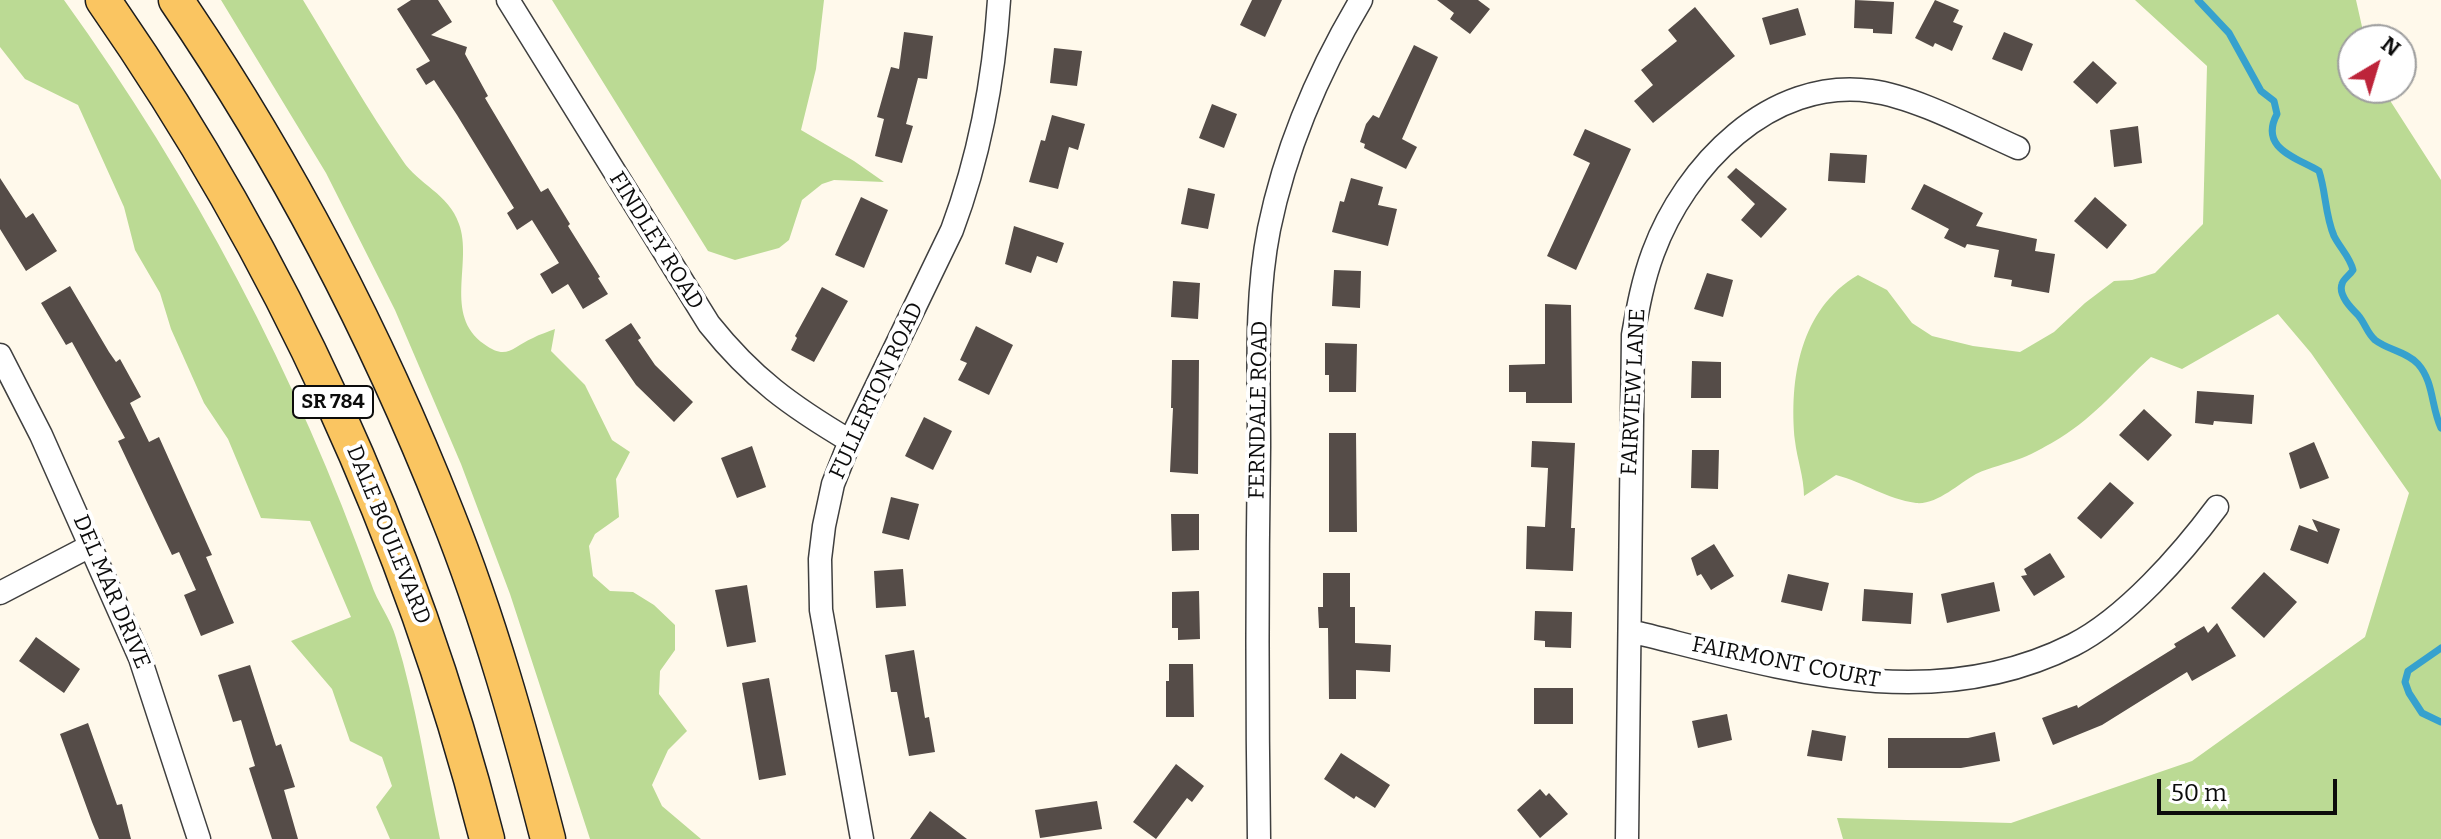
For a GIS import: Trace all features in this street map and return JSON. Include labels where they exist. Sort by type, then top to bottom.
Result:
[{"type":"main road","name":"DALE BOULEVARD","points":[[103,0],[213,169],[278,289],[338,411],[389,532],[433,652],[470,771],[487,839]]},
{"type":"main road","name":"SR 784","points":[[176,0],[278,162],[339,273],[390,380],[448,516],[495,655],[548,839]]},
{"type":"street","name":"FINDLEY ROAD","points":[[508,0],[709,324],[744,364],[779,396],[850,441]]},
{"type":"street","name":"FULLERTON ROAD","points":[[862,839],[821,610],[820,559],[824,526],[833,484],[850,441],[952,230],[964,198],[988,104],[999,0]]},
{"type":"street","name":"FERNDALE ROAD","points":[[1259,839],[1256,644],[1260,290],[1269,230],[1287,159],[1333,47],[1361,0]]},
{"type":"street","name":"FAIRVIEW LANE","points":[[1627,839],[1633,335],[1640,293],[1653,251],[1672,211],[1714,153],[1735,134],[1765,114],[1817,92],[1843,89],[1886,94],[2018,148]]},
{"type":"street","name":"DEL MAR DRIVE","points":[[0,355],[92,545],[140,658],[199,839]]},
{"type":"street","name":"FAIRMONT COURT","points":[[1630,631],[1844,679],[1923,683],[1986,675],[2032,662],[2076,644],[2120,611],[2161,574],[2217,507]]},
{"type":"street","points":[[0,593],[92,545]]},
{"type":"green space","points":[[0,0],[64,0],[156,137],[238,281],[310,429],[374,590],[394,631],[415,712],[440,839],[390,839],[376,807],[392,786],[382,757],[350,741],[332,689],[291,641],[351,617],[310,521],[261,518],[228,439],[204,403],[171,329],[160,293],[135,250],[124,207],[78,105],[25,79],[0,47]]},
{"type":"green space","points":[[221,0],[303,0],[403,161],[441,197],[454,214],[462,239],[462,303],[472,332],[492,349],[504,352],[555,329],[551,351],[585,385],[612,440],[630,452],[616,479],[619,517],[595,534],[589,546],[593,576],[610,591],[633,592],[654,605],[675,625],[675,650],[660,671],[659,694],[687,731],[668,750],[652,785],[662,806],[701,839],[590,839],[510,594],[461,464],[395,310],[326,173]]},
{"type":"green space","points":[[552,0],[824,0],[816,69],[801,130],[884,182],[834,180],[822,184],[802,200],[789,240],[779,248],[735,260],[708,251]]},
{"type":"green space","points":[[2135,0],[2356,0],[2361,24],[2337,24],[2337,104],[2392,104],[2441,180],[2441,839],[1843,839],[1837,818],[2011,823],[2192,761],[2365,637],[2409,493],[2311,353],[2278,314],[2182,369],[2151,357],[2096,410],[2060,438],[2027,456],[1976,474],[1932,501],[1905,501],[1836,475],[1804,496],[1795,441],[1797,370],[1811,326],[1838,289],[1858,275],[1887,290],[1912,323],[1932,336],[1973,346],[2020,352],[2054,332],[2114,281],[2132,280],[2155,273],[2203,224],[2207,66]]},
{"type":"building","points":[[411,0],[438,0],[452,22],[431,35],[467,47],[465,54],[488,96],[485,98],[541,192],[548,188],[608,294],[583,309],[568,284],[552,294],[540,274],[559,263],[532,220],[517,230],[507,213],[514,208],[457,115],[434,80],[426,85],[416,69],[430,61],[397,9]]},
{"type":"building","points":[[1252,0],[1282,0],[1265,37],[1240,25]]},
{"type":"building","points":[[1437,0],[1478,0],[1490,9],[1470,34],[1450,19],[1454,13]]},
{"type":"building","points":[[1855,0],[1894,2],[1892,34],[1854,28]]},
{"type":"building","points":[[1935,0],[1959,10],[1953,22],[1963,26],[1952,51],[1935,43],[1933,47],[1915,38]]},
{"type":"building","points":[[1695,7],[1735,56],[1653,123],[1634,101],[1653,85],[1641,70],[1677,41],[1668,30]]},
{"type":"building","points":[[1798,8],[1806,35],[1770,45],[1762,18]]},
{"type":"building","points":[[904,32],[933,36],[927,79],[918,78],[906,124],[913,126],[902,163],[875,156],[884,119],[877,117],[891,67],[899,69]]},
{"type":"building","points":[[2004,32],[2033,44],[2022,71],[1992,59]]},
{"type":"building","points":[[1414,45],[1438,57],[1402,139],[1417,147],[1406,169],[1364,148],[1365,144],[1360,142],[1366,124],[1373,115],[1379,118]]},
{"type":"building","points":[[1054,48],[1082,51],[1077,86],[1050,83]]},
{"type":"building","points":[[2093,61],[2117,83],[2097,104],[2073,82]]},
{"type":"building","points":[[1212,104],[1237,114],[1224,148],[1199,138]]},
{"type":"building","points":[[1052,115],[1085,124],[1078,150],[1069,147],[1058,189],[1029,182]]},
{"type":"building","points":[[2138,126],[2142,163],[2114,167],[2110,130]]},
{"type":"building","points":[[1585,129],[1631,149],[1576,270],[1547,256],[1590,163],[1573,155]]},
{"type":"building","points":[[1830,153],[1867,155],[1865,183],[1828,181]]},
{"type":"building","points":[[1736,168],[1787,209],[1761,238],[1741,220],[1755,204],[1727,177]]},
{"type":"building","points":[[0,178],[26,218],[33,213],[57,251],[26,271],[0,229]]},
{"type":"building","points":[[1351,178],[1383,187],[1378,205],[1397,209],[1388,246],[1332,232],[1340,201],[1344,202]]},
{"type":"building","points":[[1924,184],[1983,213],[1976,226],[2037,239],[2035,251],[2055,254],[2049,293],[2011,286],[2012,280],[1994,277],[1999,250],[1967,244],[1965,248],[1944,238],[1949,229],[1911,209]]},
{"type":"building","points":[[1188,188],[1215,194],[1208,229],[1181,224]]},
{"type":"building","points":[[861,197],[888,210],[864,268],[835,255]]},
{"type":"building","points":[[2095,197],[2127,225],[2107,249],[2074,221]]},
{"type":"building","points":[[1014,226],[1064,243],[1057,263],[1037,256],[1031,273],[1005,264]]},
{"type":"building","points":[[1334,270],[1361,271],[1360,308],[1332,306]]},
{"type":"building","points":[[1707,273],[1733,280],[1723,317],[1694,309]]},
{"type":"building","points":[[1173,281],[1200,283],[1198,319],[1171,317]]},
{"type":"building","points":[[70,286],[109,352],[116,362],[120,359],[141,397],[130,403],[149,442],[159,437],[212,555],[206,557],[234,623],[201,636],[184,595],[196,590],[179,552],[172,555],[118,441],[125,438],[72,342],[66,345],[41,303]]},
{"type":"building","points":[[822,287],[848,301],[814,362],[791,350],[797,338],[795,336]]},
{"type":"building","points":[[1545,304],[1571,305],[1572,403],[1526,403],[1526,392],[1509,392],[1509,365],[1545,364]]},
{"type":"building","points":[[631,323],[655,365],[693,402],[674,422],[636,385],[605,340]]},
{"type":"building","points":[[976,326],[1013,345],[989,395],[958,380],[967,363],[960,360]]},
{"type":"building","points":[[1325,343],[1357,344],[1356,392],[1329,392],[1329,375],[1325,375]]},
{"type":"building","points":[[1172,360],[1199,360],[1198,474],[1170,472]]},
{"type":"building","points":[[1692,361],[1721,362],[1721,398],[1691,398]]},
{"type":"building","points":[[2197,391],[2254,395],[2252,424],[2195,423]]},
{"type":"building","points":[[2144,409],[2172,435],[2148,461],[2119,435]]},
{"type":"building","points":[[924,417],[952,431],[933,470],[905,456]]},
{"type":"building","points":[[1329,433],[1356,433],[1357,532],[1329,532]]},
{"type":"building","points":[[1532,441],[1575,443],[1571,528],[1575,528],[1573,571],[1526,569],[1527,526],[1545,527],[1548,468],[1531,467]]},
{"type":"building","points":[[2314,442],[2329,478],[2300,489],[2289,453]]},
{"type":"building","points":[[752,446],[766,487],[737,498],[721,458]]},
{"type":"building","points":[[1692,450],[1719,450],[1718,489],[1691,488]]},
{"type":"building","points":[[2110,482],[2134,503],[2101,539],[2077,518]]},
{"type":"building","points":[[891,497],[919,504],[909,540],[882,533]]},
{"type":"building","points":[[1171,514],[1199,514],[1199,550],[1172,551]]},
{"type":"building","points":[[2312,519],[2340,529],[2328,564],[2290,550],[2299,525],[2318,532]]},
{"type":"building","points":[[1714,544],[1734,576],[1711,590],[1701,574],[1697,576],[1691,558]]},
{"type":"building","points":[[2050,553],[2065,577],[2034,596],[2021,576],[2027,575],[2024,569]]},
{"type":"building","points":[[903,569],[906,606],[876,608],[874,571]]},
{"type":"building","points":[[2264,572],[2297,602],[2264,638],[2231,608]]},
{"type":"building","points":[[1323,573],[1350,573],[1350,607],[1355,607],[1355,643],[1391,645],[1390,672],[1356,670],[1356,699],[1329,699],[1328,628],[1319,628],[1318,607],[1323,607]]},
{"type":"building","points":[[1788,574],[1829,583],[1822,611],[1781,602]]},
{"type":"building","points":[[1994,582],[2000,611],[1947,623],[1941,594]]},
{"type":"building","points":[[747,585],[756,642],[727,647],[715,590]]},
{"type":"building","points":[[1864,589],[1913,593],[1911,624],[1862,621]]},
{"type":"building","points":[[1199,591],[1200,639],[1178,640],[1178,628],[1172,628],[1172,592]]},
{"type":"building","points":[[1535,611],[1572,612],[1571,648],[1545,647],[1545,641],[1534,640]]},
{"type":"building","points":[[2217,623],[2236,656],[2192,681],[2187,672],[2102,725],[2053,745],[2042,718],[2077,705],[2078,708],[2176,647],[2174,644],[2204,626],[2208,633]]},
{"type":"building","points":[[36,637],[80,669],[64,693],[19,661]]},
{"type":"building","points":[[914,650],[925,718],[929,717],[935,752],[909,756],[897,692],[891,692],[885,655]]},
{"type":"building","points":[[1169,664],[1193,664],[1194,717],[1166,717]]},
{"type":"building","points":[[250,665],[276,746],[281,744],[295,787],[284,790],[298,839],[272,839],[249,768],[255,766],[241,720],[233,722],[218,675]]},
{"type":"building","points":[[769,678],[786,775],[759,780],[742,683]]},
{"type":"building","points":[[1534,688],[1573,688],[1573,724],[1534,724]]},
{"type":"building","points":[[1727,714],[1732,740],[1698,748],[1692,721]]},
{"type":"building","points":[[88,723],[117,805],[122,804],[131,839],[99,839],[92,822],[60,734]]},
{"type":"building","points":[[1812,730],[1846,736],[1842,761],[1807,756]]},
{"type":"building","points":[[1995,732],[2000,761],[1961,768],[1888,768],[1888,738],[1968,738]]},
{"type":"building","points":[[1341,753],[1390,785],[1375,808],[1356,796],[1354,799],[1324,779]]},
{"type":"building","points":[[1176,764],[1204,786],[1192,802],[1187,798],[1156,839],[1133,822]]},
{"type":"building","points":[[1540,789],[1546,796],[1549,793],[1568,814],[1540,838],[1517,810]]},
{"type":"building","points":[[1097,801],[1102,829],[1040,838],[1035,810]]},
{"type":"building","points":[[930,811],[967,839],[910,839]]},
{"type":"waterway","points":[[2198,0],[2229,33],[2261,91],[2274,101],[2277,114],[2273,135],[2276,143],[2290,156],[2319,171],[2331,228],[2353,270],[2343,282],[2343,297],[2375,340],[2418,364],[2430,387],[2441,428]]},
{"type":"waterway","points":[[2441,648],[2408,671],[2405,682],[2422,713],[2441,722]]}]
